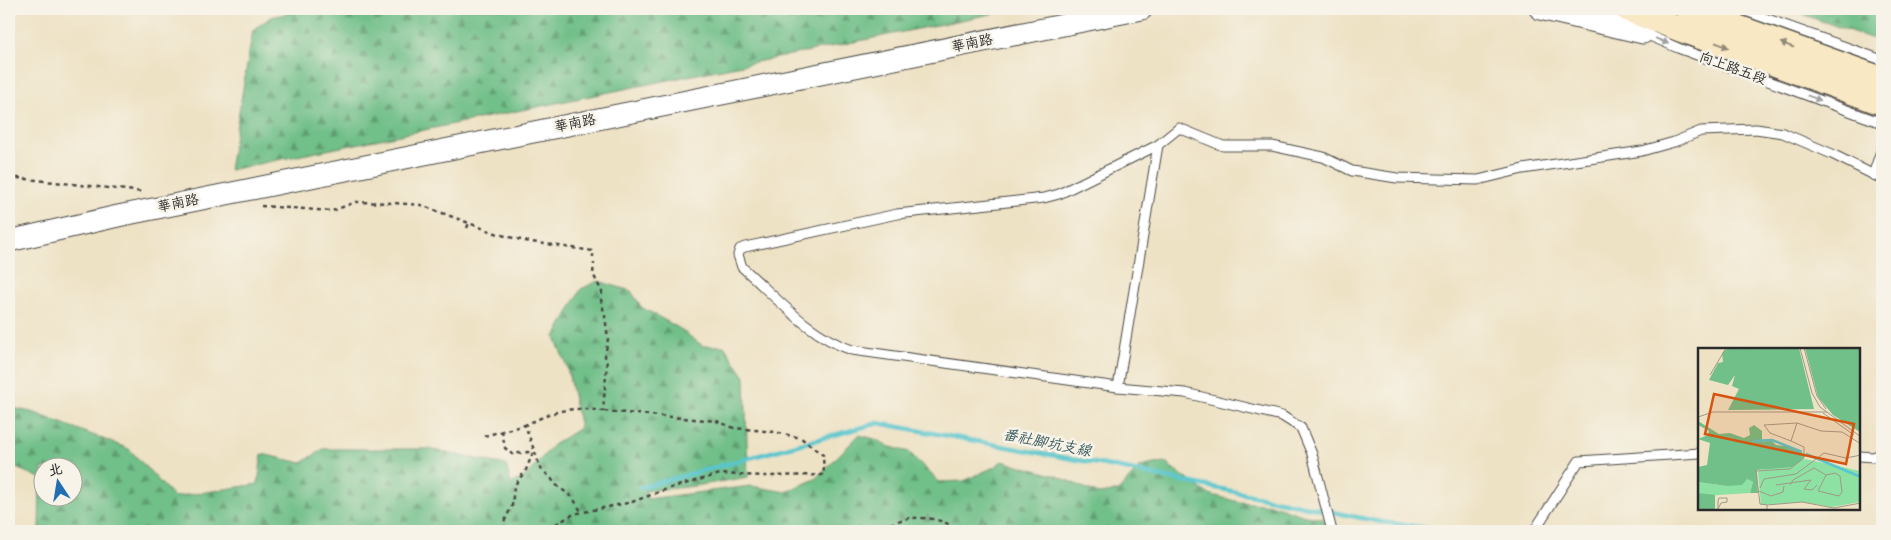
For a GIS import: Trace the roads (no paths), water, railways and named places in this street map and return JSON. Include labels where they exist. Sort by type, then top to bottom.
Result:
[{"type":"main road","name":"向上路五段","points":[[1627,9],[1882,103]]},
{"type":"main road","points":[[1688,9],[1882,79]]},
{"type":"street","name":"華南路","points":[[9,241],[118,216],[1142,9]]},
{"type":"street","points":[[1540,9],[1643,33]]},
{"type":"lane","points":[[1740,9],[1882,60]]},
{"type":"lane","name":"向上路五段","points":[[1593,12],[1678,48],[1882,123]]},
{"type":"lane","points":[[1332,531],[1312,454],[1301,428],[1282,416],[1185,393],[1118,387],[861,351],[837,345],[825,339],[742,267],[738,255],[740,249],[897,214],[1059,194],[1158,145],[1179,128],[1223,146],[1272,146],[1323,157],[1352,171],[1397,178],[1478,180],[1523,169],[1642,151],[1674,142],[1701,130],[1756,129],[1784,133],[1882,179]]},
{"type":"lane","points":[[1118,387],[1158,145]]},
{"type":"lane","points":[[1873,175],[1882,148]]},
{"type":"lane","points":[[1534,531],[1579,461],[1698,453]]},
{"type":"lane","points":[[1861,456],[1873,457],[1882,454]]},
{"type":"waterway","name":"番社腳坑支線","points":[[639,488],[878,423],[1105,465],[1381,522],[1455,531]]}]
